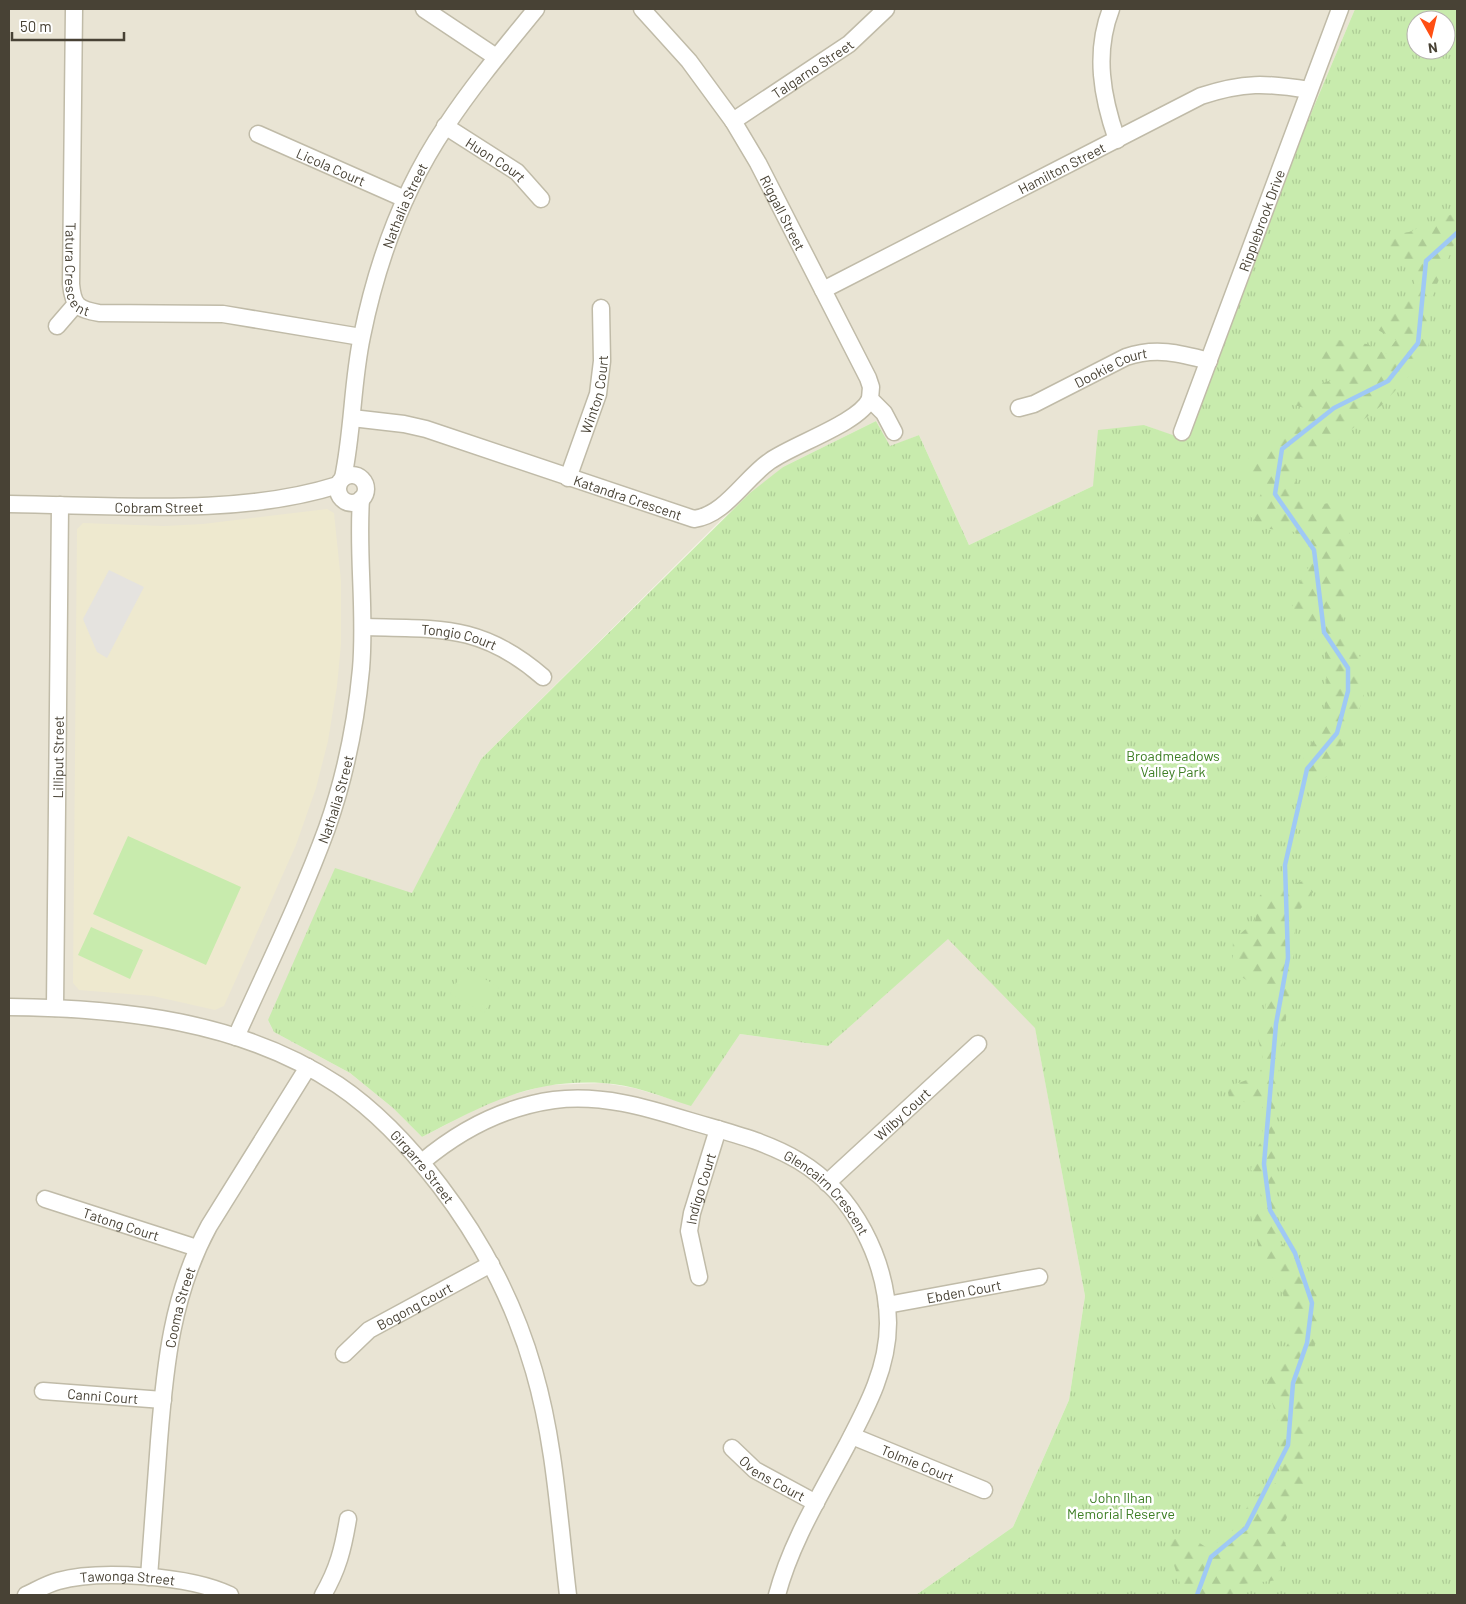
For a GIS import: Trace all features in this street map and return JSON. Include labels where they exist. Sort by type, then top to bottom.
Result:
[{"type":"street","name":"Tatura Crescent","points":[[74,9],[71,284],[76,304],[80,308],[99,313],[232,315],[361,337]]},
{"type":"street","points":[[424,9],[496,57]]},
{"type":"street","name":"Nathalia Street","points":[[361,546],[342,490],[351,435],[361,337],[382,259],[405,199],[445,126],[496,57],[536,9]]},
{"type":"street","name":"Riggall Street","points":[[642,9],[689,62],[733,121],[758,163],[868,378],[871,387],[870,399]]},
{"type":"street","name":"Talgarno Street","points":[[733,121],[849,44],[886,9]]},
{"type":"street","points":[[1112,9],[1104,34],[1101,75],[1103,95],[1118,140]]},
{"type":"street","name":"Ripplebrook Drive","points":[[1182,432],[1340,9]]},
{"type":"street","name":"Hamilton Street","points":[[823,290],[1201,96],[1249,84],[1272,84],[1309,90]]},
{"type":"street","name":"Huon Court","points":[[445,126],[517,172],[541,199]]},
{"type":"street","name":"Licola Court","points":[[258,134],[405,199]]},
{"type":"street","points":[[57,326],[76,304]]},
{"type":"street","name":"Winton Court","points":[[568,478],[598,394],[602,361],[601,308]]},
{"type":"street","name":"Dookie Court","points":[[1019,408],[1034,404],[1109,365],[1139,352],[1171,351],[1209,361]]},
{"type":"street","points":[[870,399],[884,413],[894,432]]},
{"type":"street","name":"Katandra Crescent","points":[[352,418],[404,424],[426,429],[680,516],[694,519],[712,514],[770,460],[853,417],[867,406],[870,399]]},
{"type":"street","name":"Nathalia Street","points":[[351,435],[360,478]]},
{"type":"street","points":[[351,475],[360,478],[365,486],[361,499],[354,503],[342,490],[351,475]]},
{"type":"street","name":"Cobram Street","points":[[9,504],[215,506],[342,490]]},
{"type":"street","name":"Nathalia Street","points":[[236,1037],[310,870],[338,793],[356,707],[364,627],[361,499]]},
{"type":"street","name":"Lilliput Street","points":[[55,1008],[60,505]]},
{"type":"street","name":"Tongio Court","points":[[364,627],[442,629],[463,632],[516,655],[543,677]]},
{"type":"street","name":"Girgarre Street","points":[[9,1008],[55,1008],[150,1016],[236,1037],[272,1049],[308,1067],[338,1085],[393,1130],[422,1162],[461,1215],[490,1264],[521,1330],[546,1418],[568,1595]]},
{"type":"street","name":"Wilby Court","points":[[827,1183],[978,1044]]},
{"type":"street","name":"Cooma Street","points":[[149,1577],[167,1351],[182,1286],[197,1248],[308,1067]]},
{"type":"street","name":"Glencairn Crescent","points":[[422,1162],[438,1148],[493,1116],[534,1103],[554,1100],[601,1099],[626,1102],[718,1129],[781,1152],[800,1162],[827,1183],[860,1224],[872,1249],[882,1279],[887,1305],[888,1327],[878,1382],[792,1550],[777,1595]]},
{"type":"street","name":"Indigo Court","points":[[698,1277],[689,1232],[692,1213],[718,1129]]},
{"type":"street","name":"Tatong Court","points":[[45,1199],[197,1248]]},
{"type":"street","name":"Bogong Court","points":[[344,1354],[369,1330],[490,1264]]},
{"type":"street","name":"Ebden Court","points":[[887,1305],[1039,1278]]},
{"type":"street","name":"Canni Court","points":[[44,1390],[163,1400]]},
{"type":"street","name":"Tolmie Court","points":[[852,1436],[984,1490]]},
{"type":"street","name":"Ovens Court","points":[[732,1448],[755,1470],[816,1503]]},
{"type":"street","points":[[323,1595],[335,1574],[342,1555],[348,1519]]},
{"type":"street","name":"Tawonga Street","points":[[26,1595],[58,1581],[74,1578],[149,1577],[191,1582],[230,1595]]},
{"type":"shaded area","points":[[9,9],[1355,9],[1296,149],[1187,441],[1144,425],[1093,486],[969,545],[919,435],[890,447],[876,421],[783,467],[721,520],[481,759],[412,894],[268,1020],[274,1032],[350,1073],[393,1108],[422,1137],[496,1099],[548,1085],[603,1083],[634,1088],[691,1105],[740,1034],[828,1046],[948,938],[1035,1027],[1085,1296],[1069,1400],[1013,1527],[916,1595],[9,1595]]},
{"type":"shaded area","points":[[327,509],[334,513],[341,581],[341,644],[337,686],[328,741],[316,788],[296,845],[224,1006],[215,1010],[153,996],[79,990],[73,983],[77,529],[83,523],[164,526],[203,524]]},
{"type":"shaded area","points":[[109,570],[144,587],[107,658],[97,652],[83,619]]},
{"type":"green space","name":"Broadmeadows Valley Park","points":[[1355,9],[1457,9],[1457,1595],[916,1595],[1013,1527],[1069,1400],[1085,1296],[1035,1028],[948,939],[828,1046],[740,1034],[691,1106],[647,1092],[613,1084],[576,1083],[552,1085],[508,1096],[466,1114],[422,1137],[393,1108],[350,1073],[274,1032],[268,1020],[335,868],[412,893],[481,759],[750,493],[783,467],[876,421],[890,446],[919,435],[969,545],[1093,486],[1098,430],[1144,425],[1187,440],[1296,149]]},
{"type":"green space","points":[[1457,212],[1457,245],[1454,245],[1431,298],[1428,355],[1382,405],[1293,476],[1311,506],[1342,501],[1352,543],[1343,626],[1360,657],[1364,698],[1330,774],[1312,787],[1303,757],[1322,727],[1327,687],[1325,654],[1291,610],[1303,573],[1309,567],[1311,553],[1295,532],[1263,528],[1250,516],[1263,490],[1244,468],[1247,460],[1311,410],[1291,404],[1305,390],[1334,379],[1316,359],[1338,340],[1367,344],[1386,354],[1396,340],[1376,329],[1415,285],[1406,261],[1398,253],[1385,246],[1390,235],[1409,232]]},
{"type":"green space","points":[[128,836],[241,887],[206,965],[93,914]]},
{"type":"green space","points":[[1306,880],[1313,892],[1296,915],[1292,975],[1275,1098],[1276,1238],[1308,1269],[1321,1294],[1323,1327],[1311,1353],[1305,1382],[1311,1433],[1307,1476],[1280,1532],[1287,1548],[1280,1560],[1278,1580],[1244,1584],[1238,1595],[1180,1595],[1183,1593],[1166,1540],[1190,1537],[1209,1549],[1238,1526],[1251,1499],[1282,1479],[1279,1426],[1266,1382],[1291,1338],[1287,1301],[1261,1258],[1251,1215],[1261,1205],[1260,1178],[1251,1170],[1254,1153],[1262,1140],[1263,1107],[1229,1098],[1227,1087],[1258,1076],[1264,1063],[1258,1039],[1269,992],[1239,974],[1234,962],[1233,940],[1255,921],[1260,895]]},
{"type":"green space","points":[[91,927],[143,950],[130,979],[78,955]]},
{"type":"green space","points":[[465,968],[499,987],[484,1013],[450,994]]},
{"type":"waterway","points":[[1197,1595],[1211,1557],[1246,1528],[1288,1445],[1293,1383],[1307,1343],[1312,1303],[1295,1253],[1270,1210],[1264,1164],[1276,1024],[1288,958],[1285,865],[1307,769],[1337,733],[1348,691],[1348,668],[1324,632],[1314,550],[1275,494],[1282,449],[1334,408],[1388,381],[1418,343],[1426,261],[1457,233]]},
{"type":"park label","name":"John Ilhan Memorial Reserve","points":[[1121,1505]]}]
